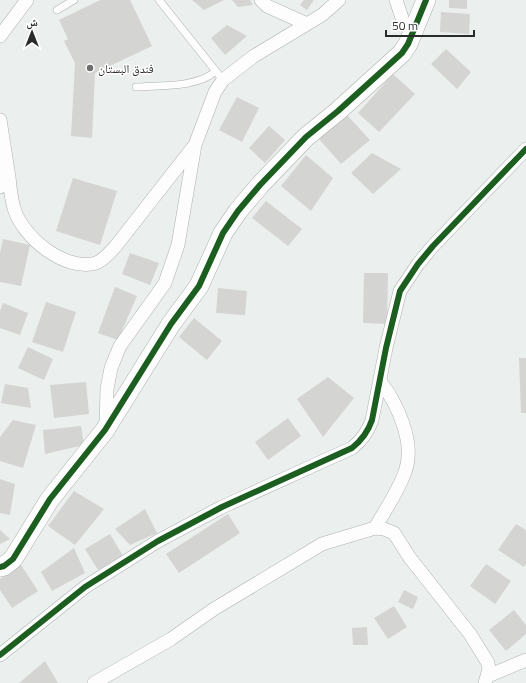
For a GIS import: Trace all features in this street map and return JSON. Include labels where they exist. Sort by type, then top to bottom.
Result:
[{"type":"street","points":[[0,36],[27,0]]},
{"type":"street","points":[[261,0],[267,6],[307,24]]},
{"type":"street","points":[[106,430],[106,396],[111,368],[120,346],[165,283],[178,245],[195,145],[219,76],[307,24],[330,9],[339,0]]},
{"type":"street","points":[[396,0],[404,24],[414,33]]},
{"type":"street","points":[[0,567],[13,560],[50,499],[106,430],[171,324],[199,286],[223,233],[238,211],[260,185],[306,137],[348,102],[402,53],[414,33],[426,0]]},
{"type":"street","points":[[0,120],[11,196],[14,209],[20,221],[28,231],[57,257],[78,264],[96,263],[103,260],[115,247],[195,145]]},
{"type":"street","points":[[0,187],[3,138]]},
{"type":"street","points":[[2,649],[85,587],[158,541],[222,507],[352,448],[368,430],[400,291],[418,264],[433,246],[526,149]]},
{"type":"street","points":[[375,528],[406,470],[408,451],[400,413],[392,396],[380,380]]},
{"type":"street","points":[[94,683],[171,639],[214,609],[322,544],[375,528],[384,529],[394,533],[410,558],[470,634],[488,663],[489,669],[486,680]]},
{"type":"street","points":[[486,680],[526,660]]},
{"type":"lane","points":[[57,10],[74,0]]},
{"type":"lane","points":[[158,0],[219,76]]},
{"type":"lane","points":[[136,87],[182,84],[210,76],[219,76]]},
{"type":"building","name":"فندق البستان","points":[[100,0],[130,0],[152,46],[95,73],[92,138],[71,136],[75,63],[64,41],[68,39],[59,20]]},
{"type":"building","points":[[192,0],[224,0],[204,10]]},
{"type":"building","points":[[232,0],[250,0],[253,5],[238,7]]},
{"type":"building","points":[[304,0],[314,0],[307,10],[300,5]]},
{"type":"building","points":[[449,0],[467,0],[467,9],[449,8]]},
{"type":"building","points":[[441,12],[470,14],[469,34],[440,32]]},
{"type":"building","points":[[227,25],[247,36],[225,55],[211,38]]},
{"type":"building","points":[[446,49],[471,72],[457,89],[431,64]]},
{"type":"building","points":[[393,74],[415,94],[379,132],[358,113]]},
{"type":"building","points":[[237,97],[259,108],[242,142],[219,130]]},
{"type":"building","points":[[347,115],[370,140],[341,164],[319,139]]},
{"type":"building","points":[[269,126],[285,140],[265,163],[249,148]]},
{"type":"building","points":[[372,153],[401,169],[373,194],[351,173]]},
{"type":"building","points":[[306,155],[333,178],[311,211],[281,186]]},
{"type":"building","points":[[73,178],[117,191],[100,245],[56,231]]},
{"type":"building","points":[[266,201],[302,229],[288,246],[252,218]]},
{"type":"building","points":[[3,239],[30,245],[21,286],[0,282],[0,253]]},
{"type":"building","points":[[130,253],[159,263],[150,285],[122,274]]},
{"type":"building","points":[[364,273],[388,273],[387,324],[363,323]]},
{"type":"building","points":[[115,287],[137,296],[118,340],[98,333]]},
{"type":"building","points":[[218,288],[247,291],[245,315],[216,313]]},
{"type":"building","points":[[46,302],[76,312],[63,352],[32,342]]},
{"type":"building","points":[[3,303],[28,313],[20,335],[0,328],[0,311]]},
{"type":"building","points":[[194,318],[222,341],[207,360],[179,337]]},
{"type":"building","points":[[28,347],[53,359],[44,380],[18,368]]},
{"type":"building","points":[[519,358],[526,358],[526,413],[521,413]]},
{"type":"building","points":[[328,377],[354,398],[323,437],[297,399]]},
{"type":"building","points":[[86,382],[89,414],[54,418],[50,385]]},
{"type":"building","points":[[5,384],[28,388],[31,408],[1,403]]},
{"type":"building","points":[[288,418],[301,436],[268,460],[255,442]]},
{"type":"building","points":[[13,420],[36,425],[23,468],[0,461],[0,437]]},
{"type":"building","points":[[81,426],[84,445],[45,454],[43,430]]},
{"type":"building","points":[[0,479],[15,484],[10,515],[0,513]]},
{"type":"building","points":[[74,491],[104,509],[75,545],[48,526]]},
{"type":"building","points":[[145,509],[157,533],[130,545],[115,529]]},
{"type":"building","points":[[228,514],[240,533],[179,573],[166,554]]},
{"type":"building","points":[[516,524],[526,530],[526,564],[524,567],[498,550]]},
{"type":"building","points":[[0,530],[10,539],[0,544]]},
{"type":"building","points":[[110,534],[123,556],[98,570],[85,549]]},
{"type":"building","points":[[74,548],[85,573],[52,591],[41,572]]},
{"type":"building","points":[[486,564],[511,581],[495,604],[470,586]]},
{"type":"building","points":[[21,565],[38,591],[12,608],[0,590],[0,579]]},
{"type":"building","points":[[404,590],[418,597],[413,609],[398,602]]},
{"type":"building","points":[[394,606],[407,627],[388,639],[374,618]]},
{"type":"building","points":[[514,610],[526,625],[526,634],[506,651],[489,630]]},
{"type":"building","points":[[367,627],[368,645],[353,645],[352,628]]},
{"type":"building","points":[[45,661],[58,683],[19,683]]},
{"type":"cycle path","points":[[0,567],[4,566],[13,559],[50,499],[105,430],[171,324],[199,286],[223,233],[238,211],[260,185],[306,137],[338,111],[402,53],[408,44],[426,0]]},
{"type":"cycle path","points":[[0,655],[85,587],[158,541],[222,507],[352,448],[359,442],[367,432],[372,420],[386,348],[400,291],[418,264],[433,246],[526,149]]},
{"type":"place","name":"فندق البستان","points":[[90,68]]}]
